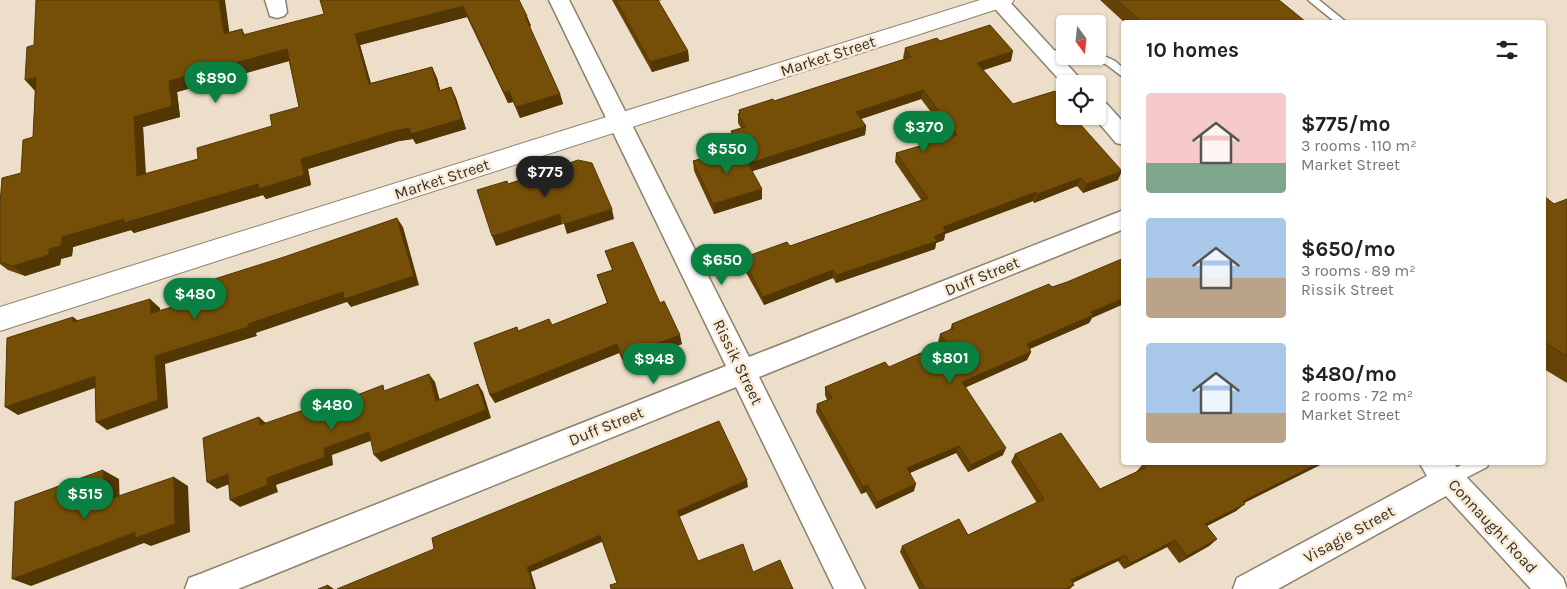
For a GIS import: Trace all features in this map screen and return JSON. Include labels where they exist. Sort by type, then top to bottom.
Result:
[{"type":"street","name":"Rissik Street","points":[[559,0],[850,589]]},
{"type":"street","name":"Market Street","points":[[0,319],[620,123],[1000,0]]},
{"type":"street","points":[[1000,0],[1056,53]]},
{"type":"street","points":[[1106,117],[1121,134]]},
{"type":"street","name":"Duff Street","points":[[200,589],[1121,220]]},
{"type":"street","name":"Visagie Street","points":[[1248,589],[1441,471]]},
{"type":"street","name":"Connaught Road","points":[[1441,471],[1552,589]]},
{"type":"lane","points":[[1313,0],[1338,20]]},
{"type":"lane","points":[[1106,61],[1121,72]]},
{"type":"lane","points":[[1441,471],[1468,465]]},
{"type":"building","points":[[36,0],[219,0],[224,34],[242,29],[243,35],[324,14],[320,0],[519,0],[560,94],[516,107],[509,91],[504,93],[463,6],[355,34],[369,84],[432,67],[439,91],[451,87],[462,119],[411,134],[409,128],[394,131],[301,159],[304,175],[259,189],[258,184],[124,223],[124,219],[62,237],[61,246],[49,249],[49,255],[13,266],[0,262],[2,178],[21,173],[23,140],[33,137],[36,77],[25,80],[27,47],[34,45]],"holes":[[[287,49],[299,107],[270,115],[272,126],[197,148],[198,159],[137,176],[134,117],[172,106],[169,81]]]},
{"type":"building","points":[[616,0],[658,0],[688,51],[650,62]]},
{"type":"building","points":[[1117,0],[1279,0],[1304,20],[1140,20]]},
{"type":"building","points":[[990,25],[1013,51],[977,63],[1013,104],[1055,91],[1056,125],[1081,125],[1121,171],[1087,184],[1081,178],[1038,194],[1036,192],[943,227],[946,231],[934,237],[937,241],[837,275],[833,270],[763,297],[742,258],[787,242],[790,246],[928,198],[896,153],[957,135],[923,90],[856,112],[866,126],[750,163],[731,131],[745,127],[738,114],[740,113],[739,110],[773,99],[774,101],[911,57],[905,48],[937,38],[940,41]]},
{"type":"building","points":[[739,147],[762,189],[713,204],[693,161]]},
{"type":"building","points":[[578,160],[592,163],[612,209],[564,224],[560,214],[492,236],[477,190],[507,181],[508,184]]},
{"type":"building","points":[[1546,198],[1554,204],[1567,199],[1567,356],[1547,344]]},
{"type":"building","points":[[397,218],[414,276],[344,299],[343,292],[248,324],[248,327],[155,356],[158,400],[96,422],[95,376],[5,407],[7,338],[73,317],[73,322],[150,299],[151,313],[210,296],[208,281]]},
{"type":"building","points":[[633,242],[660,303],[664,301],[680,335],[622,357],[617,344],[490,395],[474,343],[517,327],[518,331],[549,319],[552,325],[608,303],[597,275],[613,270],[605,251]]},
{"type":"building","points":[[1121,259],[1121,299],[1091,312],[1093,315],[1027,344],[1031,352],[962,382],[1006,448],[971,465],[959,446],[907,468],[916,484],[877,502],[868,485],[863,487],[817,404],[832,398],[825,387],[885,362],[889,367],[946,342],[940,334],[954,328],[952,324],[1049,284],[1052,287]]},
{"type":"building","points":[[429,374],[436,401],[478,384],[486,410],[374,455],[369,432],[324,448],[325,457],[267,478],[268,485],[230,500],[228,474],[207,482],[203,438],[259,417],[260,425],[356,392],[357,395],[383,385],[384,391]]},
{"type":"building","points":[[719,421],[747,480],[677,511],[698,561],[743,544],[753,572],[780,560],[793,589],[611,589],[610,585],[617,583],[600,535],[527,567],[534,589],[337,589],[434,549],[432,538]]},
{"type":"building","points":[[1061,433],[1100,489],[1145,468],[1144,465],[1315,465],[1243,501],[1245,504],[1205,524],[1217,539],[1187,556],[1175,540],[1131,563],[1125,555],[1071,580],[1074,585],[1066,589],[925,589],[902,546],[959,519],[968,535],[1044,499],[1015,454]]},
{"type":"building","points":[[103,470],[104,501],[174,477],[175,524],[135,538],[135,532],[12,579],[15,502]]},
{"type":"building","points":[[328,585],[328,589],[318,589]]}]
